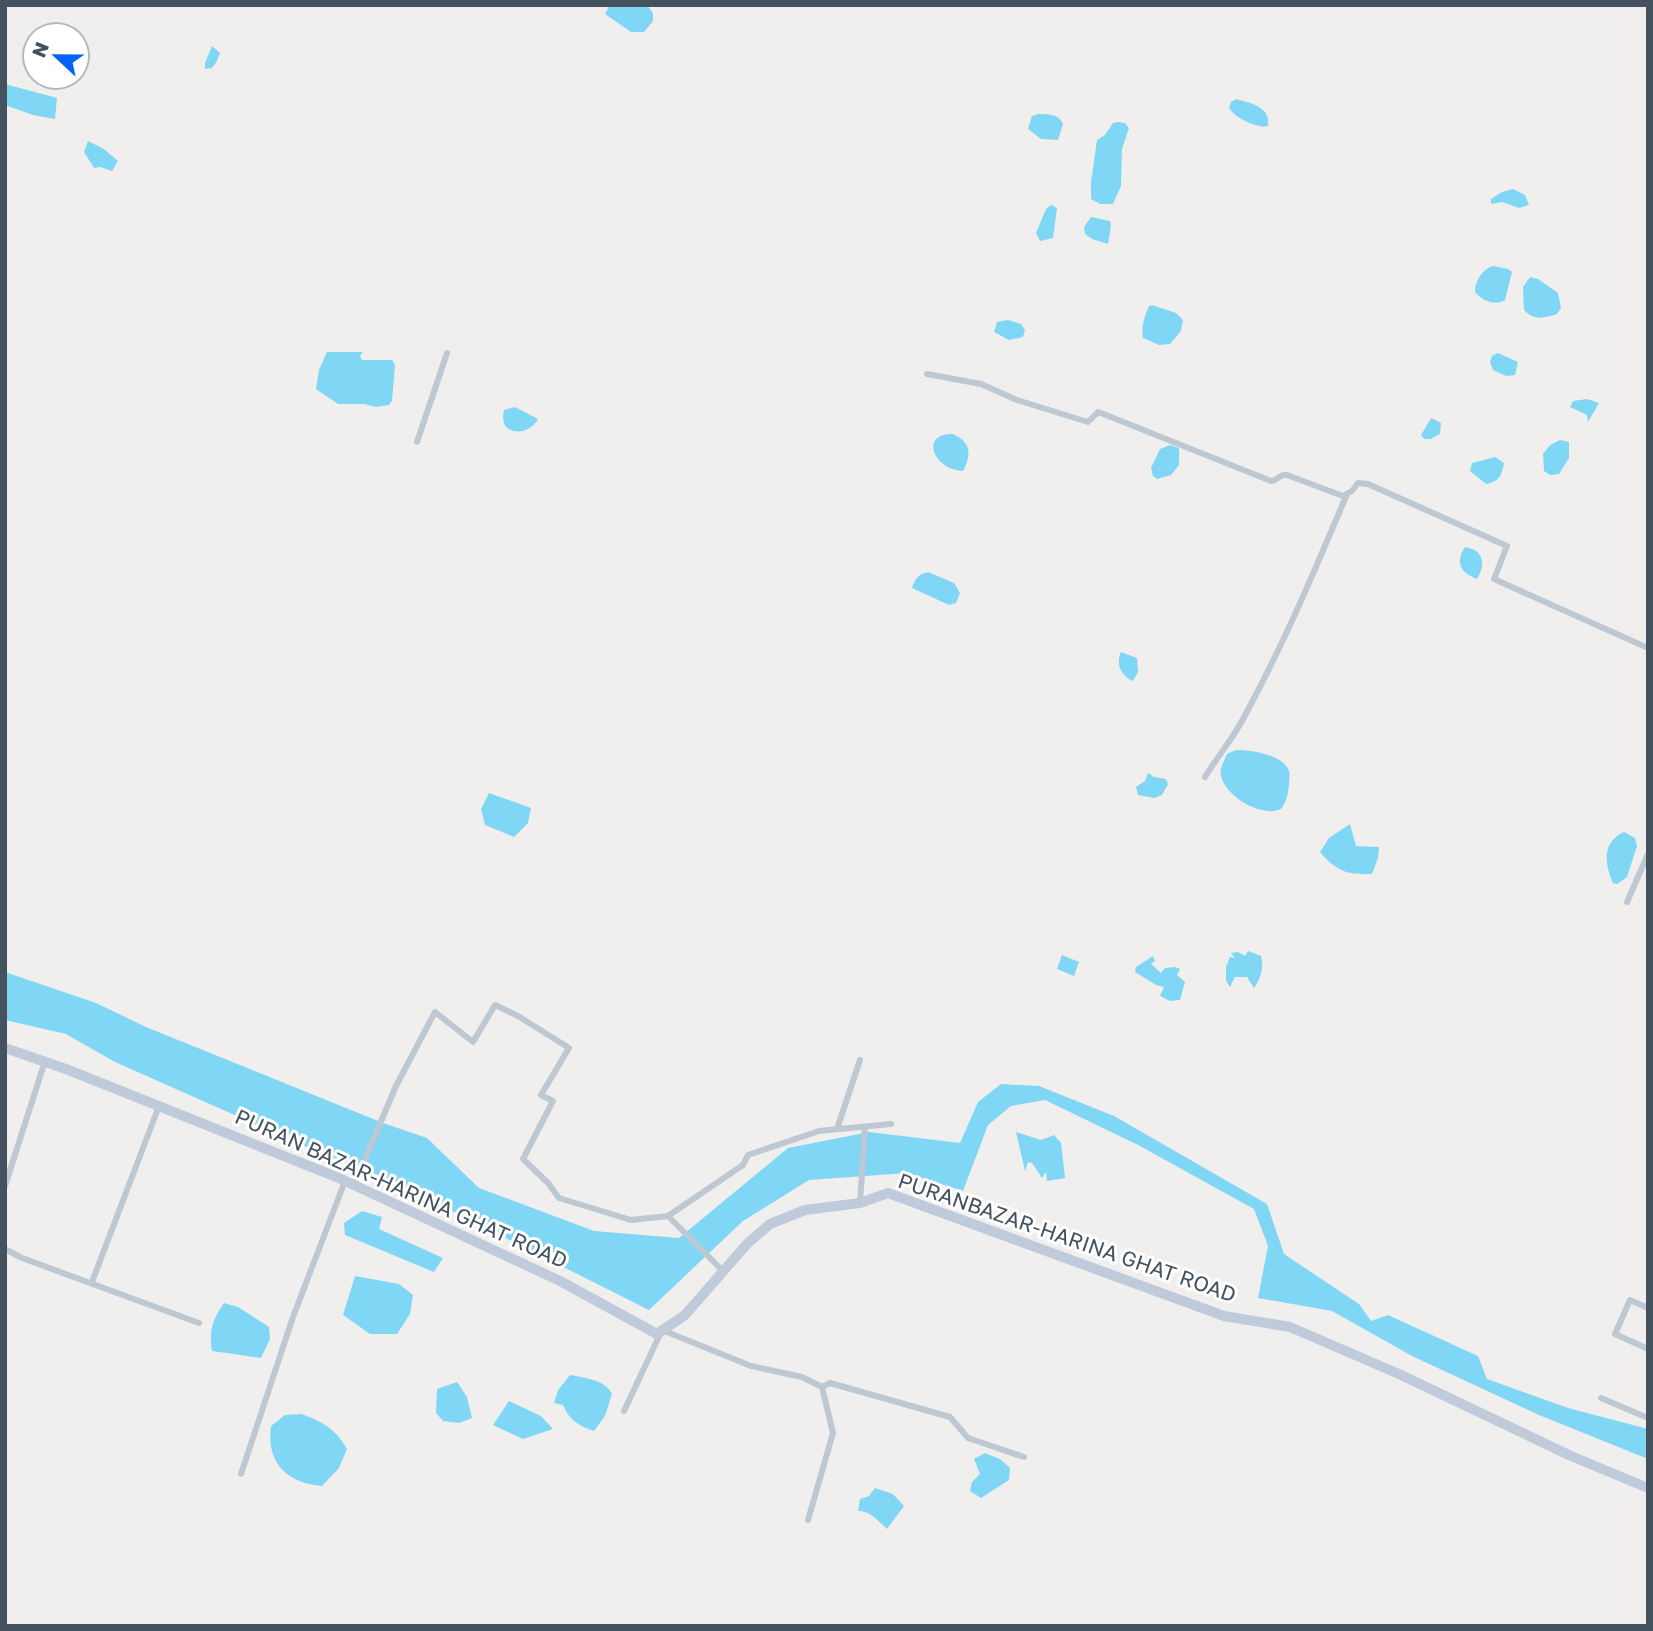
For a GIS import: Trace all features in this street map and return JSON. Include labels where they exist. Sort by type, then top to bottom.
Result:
[{"type":"main road","name":"PURAN BAZAR-HARINA GHAT ROAD","points":[[5,1048],[159,1105],[350,1183],[560,1281],[659,1332]]},
{"type":"main road","name":"PURANBAZAR-HARINA GHAT ROAD","points":[[659,1332],[685,1315],[747,1244],[770,1224],[805,1210],[860,1203],[888,1193],[1224,1316],[1290,1327],[1399,1374],[1571,1457],[1648,1488]]},
{"type":"street","points":[[417,442],[447,352]]},
{"type":"street","points":[[927,374],[981,384],[1017,400],[1088,422],[1092,421],[1098,412],[1271,481],[1284,474],[1343,496],[1347,494]]},
{"type":"street","points":[[1205,777],[1231,741],[1266,674],[1307,590],[1347,494],[1358,482],[1368,484],[1507,546],[1494,579],[1648,648]]},
{"type":"street","points":[[1627,902],[1648,853]]},
{"type":"street","points":[[241,1474],[293,1317],[350,1183],[435,1012],[472,1042],[495,1005],[569,1048],[541,1095],[553,1101],[523,1159],[559,1198],[631,1220],[668,1216],[743,1166],[748,1155],[819,1130],[891,1124]]},
{"type":"street","points":[[837,1129],[860,1060]]},
{"type":"street","points":[[5,1186],[45,1061]]},
{"type":"street","points":[[92,1282],[159,1105]]},
{"type":"street","points":[[860,1203],[865,1127]]},
{"type":"street","points":[[668,1216],[724,1272]]},
{"type":"street","points":[[5,1249],[22,1258],[199,1323]]},
{"type":"street","points":[[1648,1308],[1630,1300],[1615,1334],[1648,1349]]},
{"type":"street","points":[[624,1411],[659,1332],[751,1366],[802,1377],[822,1387],[830,1384],[950,1417],[968,1438],[1024,1457]]},
{"type":"street","points":[[808,1520],[834,1433],[822,1387]]},
{"type":"street","points":[[1601,1398],[1647,1415]]},
{"type":"water","points":[[610,5],[647,5],[653,13],[653,21],[644,32],[631,32],[605,14]]},
{"type":"water","points":[[212,46],[220,53],[212,68],[205,69],[205,63]]},
{"type":"water","points":[[5,84],[21,88],[21,91],[57,98],[55,119],[5,105]]},
{"type":"water","points":[[1236,99],[1254,104],[1263,110],[1268,126],[1253,124],[1236,115],[1229,108],[1231,102]]},
{"type":"water","points":[[1038,114],[1059,118],[1063,124],[1058,140],[1041,139],[1028,129],[1032,116]]},
{"type":"water","points":[[1113,123],[1125,123],[1129,128],[1122,149],[1121,186],[1113,204],[1100,204],[1091,199],[1097,140],[1105,135]]},
{"type":"water","points":[[88,141],[104,149],[118,161],[112,171],[94,168],[84,152]]},
{"type":"water","points":[[1513,189],[1525,195],[1529,205],[1519,208],[1502,202],[1491,204],[1491,199]]},
{"type":"water","points":[[1051,205],[1057,208],[1053,238],[1040,241],[1036,233],[1046,209]]},
{"type":"water","points":[[1091,217],[1110,221],[1108,244],[1085,234],[1084,227]]},
{"type":"water","points":[[1493,266],[1512,272],[1505,300],[1497,303],[1485,300],[1475,292],[1480,276]]},
{"type":"water","points":[[1530,277],[1538,279],[1558,293],[1561,308],[1557,314],[1535,317],[1524,310],[1523,287]]},
{"type":"water","points":[[1152,305],[1176,313],[1183,320],[1181,331],[1170,344],[1159,345],[1143,338],[1144,318]]},
{"type":"water","points":[[1008,320],[1021,324],[1025,330],[1023,337],[1009,340],[994,332],[997,322]]},
{"type":"water","points":[[327,352],[363,352],[360,356],[362,360],[392,360],[395,365],[392,401],[389,405],[376,407],[338,404],[316,389],[319,370]]},
{"type":"water","points":[[1498,353],[1518,362],[1515,375],[1506,376],[1493,370],[1490,362],[1492,356]]},
{"type":"water","points":[[1587,399],[1599,403],[1588,422],[1587,415],[1570,407],[1573,401]]},
{"type":"water","points":[[515,407],[538,419],[534,425],[521,431],[509,429],[503,419],[504,410]]},
{"type":"water","points":[[1431,418],[1441,423],[1440,434],[1424,439],[1421,435]]},
{"type":"water","points":[[953,434],[963,441],[968,449],[968,459],[963,471],[944,465],[934,452],[936,439],[942,435]]},
{"type":"water","points":[[1560,440],[1569,442],[1569,458],[1559,474],[1550,475],[1544,471],[1543,454],[1550,445]]},
{"type":"water","points":[[1170,445],[1179,448],[1179,465],[1171,475],[1157,479],[1151,468],[1160,449]]},
{"type":"water","points":[[1495,457],[1504,463],[1501,474],[1494,482],[1486,484],[1470,471],[1472,463]]},
{"type":"water","points":[[1465,547],[1476,551],[1482,558],[1482,568],[1477,579],[1467,574],[1461,566],[1460,557]]},
{"type":"water","points":[[928,572],[954,583],[960,593],[956,603],[949,605],[912,588],[917,577]]},
{"type":"water","points":[[1121,652],[1137,658],[1138,672],[1133,681],[1121,670]]},
{"type":"water","points":[[1236,750],[1271,756],[1287,767],[1288,791],[1281,809],[1264,811],[1255,808],[1237,798],[1224,784],[1221,776],[1222,765],[1227,754]]},
{"type":"water","points":[[1148,773],[1166,779],[1168,784],[1162,795],[1154,798],[1138,795],[1136,787],[1145,781]]},
{"type":"water","points":[[489,793],[531,808],[528,823],[514,837],[485,825],[481,809]]},
{"type":"water","points":[[1350,824],[1356,846],[1379,847],[1372,874],[1356,874],[1343,870],[1331,864],[1320,852],[1329,838]]},
{"type":"water","points":[[1624,832],[1635,838],[1637,846],[1627,877],[1617,884],[1613,883],[1610,875],[1607,854],[1612,841]]},
{"type":"water","points":[[1248,951],[1261,956],[1262,969],[1254,988],[1247,977],[1235,977],[1230,987],[1226,981],[1226,967],[1230,957],[1235,958],[1231,953],[1238,952],[1245,956]]},
{"type":"water","points":[[1062,955],[1079,962],[1074,976],[1057,969]]},
{"type":"water","points":[[1153,956],[1155,961],[1151,964],[1161,973],[1165,968],[1180,969],[1177,975],[1185,982],[1180,1000],[1170,1001],[1160,996],[1164,987],[1135,972],[1136,967]]},
{"type":"water","points":[[5,972],[96,1003],[146,1027],[383,1123],[427,1138],[479,1188],[594,1231],[679,1238],[788,1148],[869,1132],[960,1143],[978,1102],[1001,1084],[1039,1086],[1114,1116],[1267,1204],[1284,1254],[1359,1304],[1371,1321],[1388,1315],[1478,1356],[1487,1379],[1568,1408],[1648,1429],[1648,1459],[1539,1415],[1412,1356],[1332,1311],[1258,1298],[1268,1246],[1254,1209],[1138,1145],[1045,1100],[1011,1106],[988,1125],[963,1191],[907,1173],[809,1180],[743,1221],[649,1310],[386,1178],[318,1152],[115,1062],[66,1034],[5,1020]]},
{"type":"water","points":[[1016,1132],[1041,1140],[1054,1135],[1061,1143],[1065,1178],[1047,1181],[1046,1172],[1042,1178],[1032,1163],[1028,1162],[1025,1171]]},
{"type":"water","points":[[362,1211],[382,1217],[379,1229],[443,1258],[434,1272],[345,1235],[344,1223]]},
{"type":"water","points":[[355,1276],[399,1284],[413,1295],[410,1314],[397,1334],[370,1334],[343,1315]]},
{"type":"water","points":[[224,1303],[238,1307],[269,1327],[270,1339],[261,1358],[212,1351],[212,1326]]},
{"type":"water","points":[[570,1375],[599,1382],[612,1394],[605,1416],[594,1431],[575,1422],[563,1405],[554,1403],[558,1390]]},
{"type":"water","points":[[457,1382],[467,1397],[472,1418],[459,1423],[443,1421],[436,1413],[437,1389]]},
{"type":"water","points":[[509,1401],[541,1416],[553,1429],[523,1439],[493,1425]]},
{"type":"water","points":[[301,1414],[328,1427],[347,1449],[339,1468],[322,1486],[309,1484],[289,1475],[275,1460],[272,1450],[271,1426],[285,1415]]},
{"type":"water","points":[[985,1453],[1000,1459],[1010,1468],[1009,1480],[981,1498],[970,1491],[972,1482],[980,1474],[974,1459]]},
{"type":"water","points":[[875,1488],[893,1494],[904,1506],[887,1529],[870,1514],[858,1511],[860,1499],[869,1496]]}]
